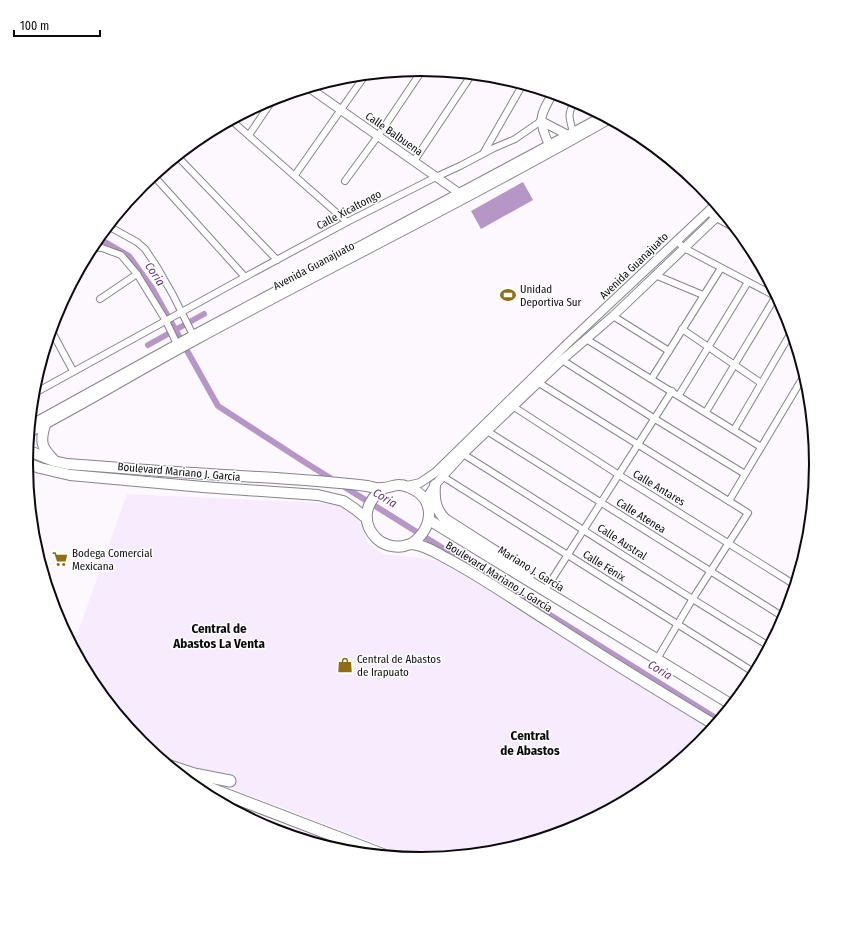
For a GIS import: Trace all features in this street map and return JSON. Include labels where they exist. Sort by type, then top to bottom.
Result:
[{"type":"highway","points":[[183,770],[230,781]]},
{"type":"highway","points":[[203,786],[367,849]]},
{"type":"main road","points":[[45,425],[42,440],[43,447],[54,461]]},
{"type":"main road","name":"Boulevard Mariano J. García","points":[[33,453],[54,461],[67,464],[322,481],[355,485],[379,491]]},
{"type":"main road","name":"Boulevard Mariano J. García","points":[[33,465],[70,475],[203,487],[318,495],[343,501],[367,515],[371,531],[376,538],[384,544],[402,547],[415,541],[458,564],[610,661],[711,722]]},
{"type":"main road","points":[[367,515],[370,502],[379,491],[395,485],[408,486],[422,496],[429,512],[427,524],[415,541]]},
{"type":"main road","points":[[435,485],[434,497],[439,513],[445,519],[520,567],[534,585]]},
{"type":"main road","name":"Mariano J. García","points":[[427,524],[461,539],[544,592],[727,702]]},
{"type":"street","points":[[345,181],[378,136],[417,76]]},
{"type":"street","points":[[414,161],[469,79]]},
{"type":"street","points":[[295,175],[362,80]]},
{"type":"street","points":[[483,154],[520,89]]},
{"type":"street","name":"Calle Balbuena","points":[[314,91],[466,198]]},
{"type":"street","points":[[549,145],[541,121],[542,114],[550,99]]},
{"type":"street","points":[[571,107],[568,114],[571,133]]},
{"type":"street","points":[[249,135],[267,109]]},
{"type":"street","name":"Avenida Guanajuato","points":[[35,422],[178,343],[598,119]]},
{"type":"street","points":[[541,121],[571,133]]},
{"type":"street","name":"Calle Xicaltongo","points":[[40,390],[73,371],[168,322],[245,277],[347,222],[436,176],[515,139],[541,121]]},
{"type":"street","name":"Avenida Guanajuato","points":[[191,336],[466,198],[553,152],[604,122]]},
{"type":"street","points":[[235,124],[347,222]]},
{"type":"street","points":[[180,160],[277,260]]},
{"type":"street","points":[[157,180],[245,277]]},
{"type":"street","name":"Avenida Guanajuato","points":[[408,486],[420,483],[436,472],[511,404],[658,258],[712,208]]},
{"type":"street","points":[[709,211],[718,215]]},
{"type":"street","name":"Avenida Guanajuato","points":[[426,503],[429,494],[442,476],[487,431],[511,404],[539,384],[562,360],[613,316],[719,215]]},
{"type":"street","points":[[112,229],[137,242],[144,249],[157,267],[182,314],[191,336]]},
{"type":"street","points":[[677,241],[684,248],[769,292]]},
{"type":"street","points":[[98,248],[121,255],[137,274],[168,322],[178,343]]},
{"type":"street","points":[[658,258],[666,265]]},
{"type":"street","points":[[652,378],[721,268]]},
{"type":"street","points":[[100,299],[137,274]]},
{"type":"street","points":[[655,275],[703,296]]},
{"type":"street","points":[[679,395],[748,282]]},
{"type":"street","points":[[706,412],[773,302]]},
{"type":"street","points":[[613,316],[669,351]]},
{"type":"street","points":[[682,329],[762,383]]},
{"type":"street","points":[[55,337],[73,371]]},
{"type":"street","points":[[734,430],[788,338]]},
{"type":"street","points":[[586,339],[652,378],[761,447]]},
{"type":"street","name":"Avenida Guanajuato","points":[[35,430],[178,343]]},
{"type":"street","points":[[562,360],[745,474]]},
{"type":"street","points":[[729,501],[800,381]]},
{"type":"street","points":[[539,384],[748,513],[692,600],[657,659]]},
{"type":"street","points":[[544,592],[672,391]]},
{"type":"street","name":"Calle Antares","points":[[511,404],[619,475],[790,582]]},
{"type":"street","name":"Calle Atenea","points":[[487,431],[778,614]]},
{"type":"street","name":"Calle Austral","points":[[464,454],[692,600],[765,644]]},
{"type":"street","name":"Calle Fénix","points":[[442,476],[750,671]]},
{"type":"shaded area","points":[[523,182],[533,200],[481,229],[471,211]]},
{"type":"shaded area","name":"Central de Abastos de Irapuato","points":[[127,494],[338,504],[348,510],[359,521],[368,543],[384,554],[437,560],[707,726],[677,756],[637,787],[593,812],[569,822],[521,839],[497,845],[446,851],[394,851],[181,769],[165,756],[129,720],[98,680],[75,640]]},
{"type":"waterway","name":"Coria","points":[[103,241],[129,256],[152,288],[218,406],[306,463],[715,718]]},
{"type":"waterway","name":"Coria","points":[[148,345],[204,314]]},
{"type":"place","name":"Unidad Deportiva Sur","points":[[508,295]]},
{"type":"place","name":"Bodega Comercial Mexicana","points":[[60,559]]},
{"type":"place","name":"Central de Abastos de Irapuato","points":[[345,665]]},
{"type":"district","name":"Central de Abastos La Venta","points":[[219,636]]},
{"type":"district","name":"Central de Abastos","points":[[530,742]]}]
